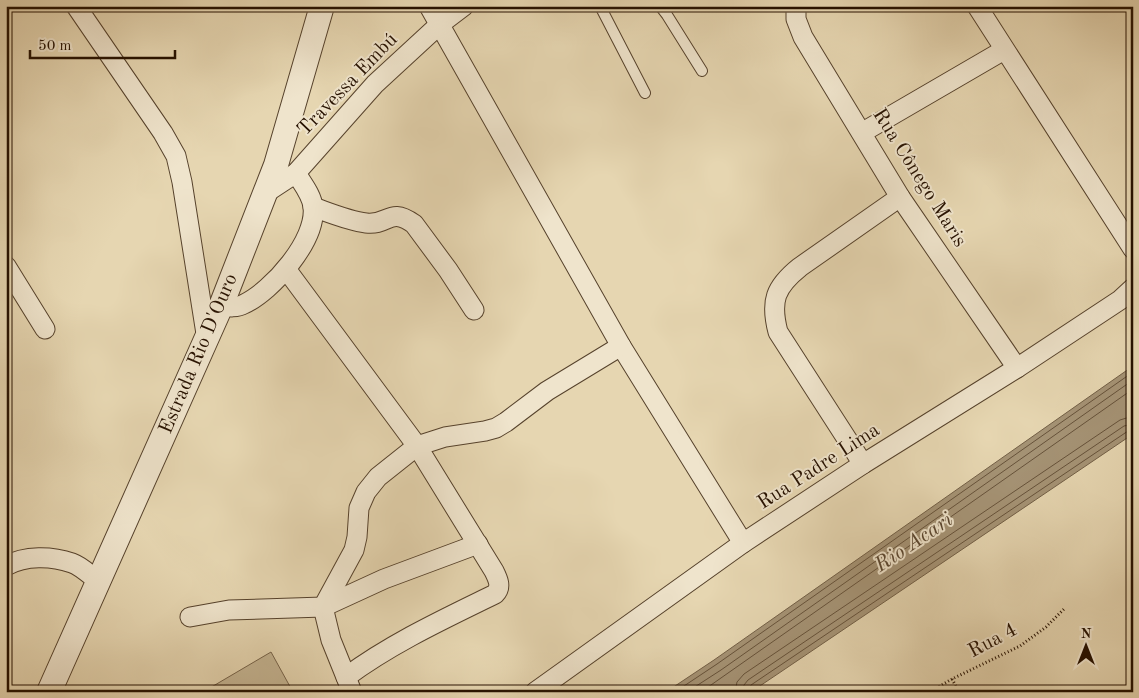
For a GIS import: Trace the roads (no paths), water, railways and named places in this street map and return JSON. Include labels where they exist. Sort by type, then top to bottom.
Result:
[{"type":"street","points":[[76,6],[163,133],[176,156],[182,182],[207,340]]},
{"type":"street","name":"Estrada Rio D'Ouro","points":[[49,692],[207,340],[264,194],[286,169],[322,6]]},
{"type":"street","points":[[429,6],[621,346],[743,543]]},
{"type":"street","name":"Travessa Embú","points":[[286,169],[439,25],[464,6]]},
{"type":"street","name":"Rua Cônego Maris","points":[[796,6],[796,19],[803,37],[900,197],[1017,368]]},
{"type":"street","points":[[976,6],[1133,249]]},
{"type":"street","points":[[862,132],[1004,50]]},
{"type":"street","points":[[221,306],[236,307],[260,294],[286,269],[301,250],[312,218],[313,207],[310,196],[286,169]]},
{"type":"street","points":[[863,464],[778,332],[774,308],[776,294],[787,278],[900,197]]},
{"type":"street","points":[[313,207],[368,223],[379,222],[389,216],[408,220],[414,224],[448,270],[474,310]]},
{"type":"street","points":[[6,266],[45,329]]},
{"type":"street","points":[[286,269],[417,446],[478,544],[498,580],[498,592],[380,654],[349,684],[331,640],[323,607],[354,550],[360,508],[366,492],[378,477],[417,446],[445,436],[496,428],[547,391],[621,346]]},
{"type":"street","name":"Rua Padre Lima","points":[[535,692],[743,543],[863,464],[1017,368],[1120,300],[1133,288]]},
{"type":"street","points":[[190,617],[229,610],[323,607],[384,580],[478,544]]},
{"type":"street","points":[[6,566],[24,559],[46,557],[73,563],[98,581]]},
{"type":"lane","points":[[600,6],[645,93]]},
{"type":"lane","points":[[660,6],[702,71]]},
{"type":"water","name":"Rio Acari","points":[[1133,366],[1133,434],[751,692],[666,692],[714,660]]}]
